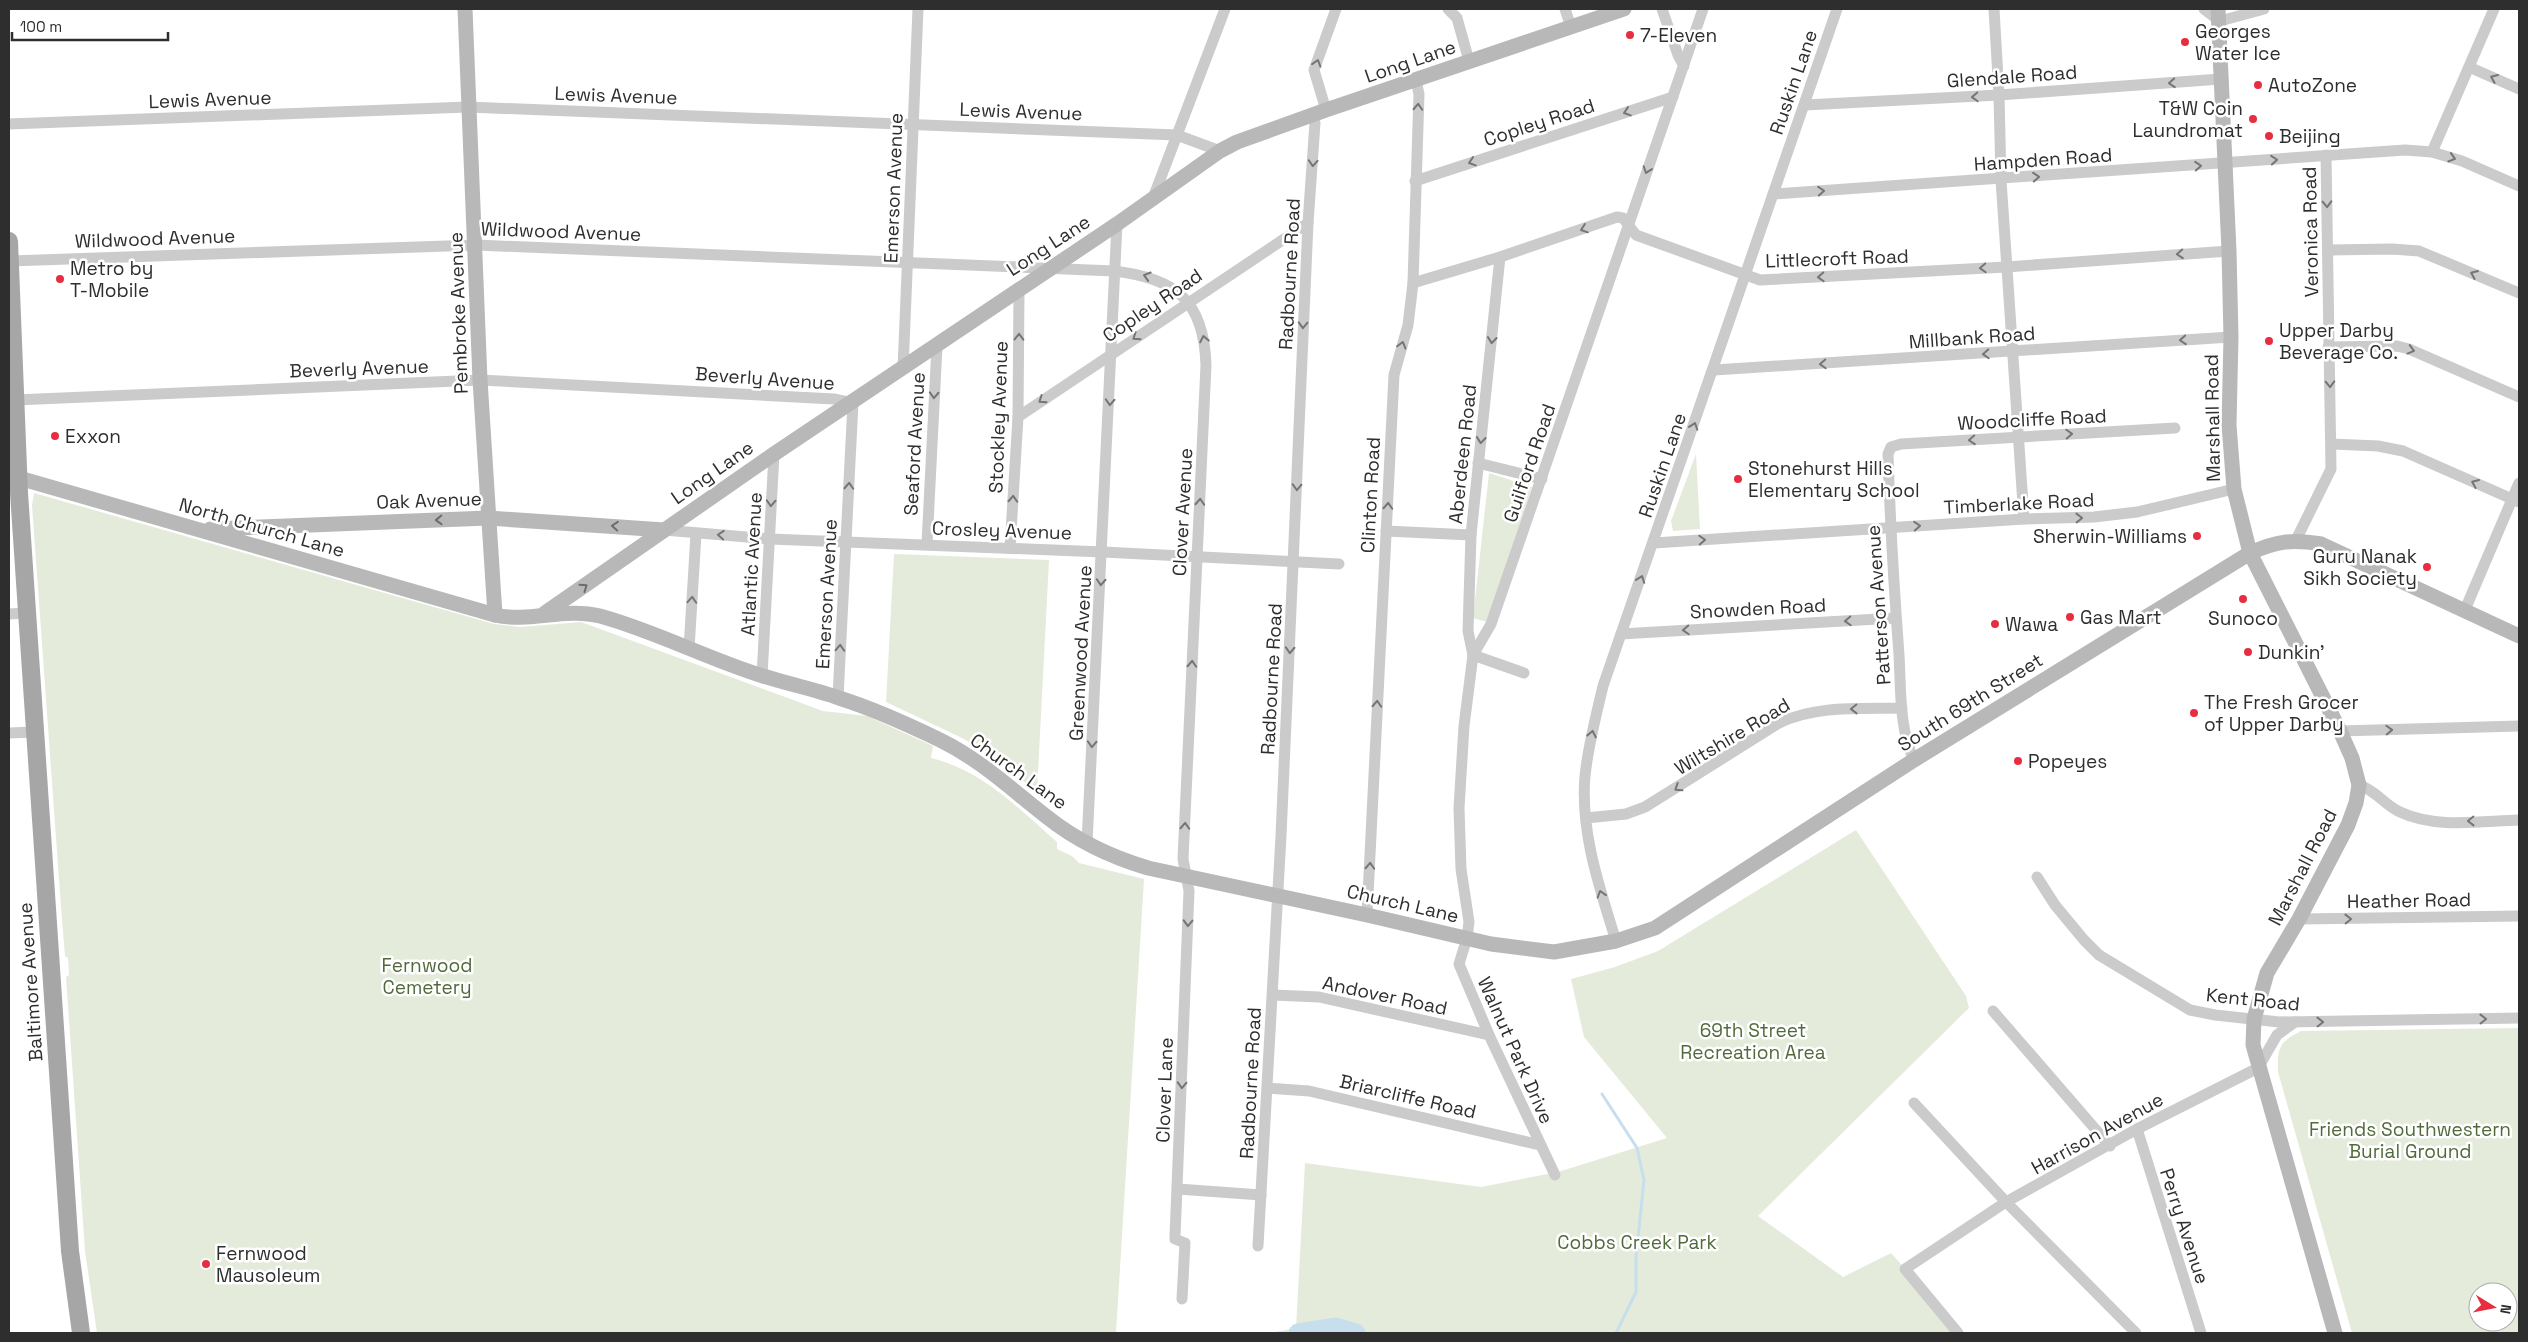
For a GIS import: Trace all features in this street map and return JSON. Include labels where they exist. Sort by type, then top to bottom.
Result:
[{"type":"main road","name":"Pembroke Avenue","points":[[465,9],[480,380],[495,615]]},
{"type":"main road","name":"Long Lane","points":[[544,614],[774,454],[853,403],[1019,288],[1117,224],[1220,151],[1237,142],[1319,112],[1624,9]]},
{"type":"main road","name":"Marshall Road","points":[[2219,15],[2229,251],[2231,337],[2229,425],[2234,488],[2250,553],[2340,731],[2352,758],[2358,785],[2348,825],[2299,920],[2267,973],[2254,1019],[2253,1045],[2258,1068],[2335,1333]]},
{"type":"main road","name":"Baltimore Avenue","points":[[9,241],[15,400],[14,477],[16,539],[27,613],[69,1242],[81,1333]]},
{"type":"main road","name":"North Church Lane","points":[[14,477],[495,615]]},
{"type":"main road","name":"Oak Avenue","points":[[196,530],[488,518],[664,530]]},
{"type":"main road","name":"South 69th Street","points":[[1468,938],[1492,944],[1554,952],[1616,941],[1654,928],[1914,760],[2250,553],[2274,543],[2296,540],[2321,544],[2519,636]]},
{"type":"main road","name":"Church Lane","points":[[495,615],[523,618],[544,614],[574,613],[599,616],[762,676],[838,697],[877,711],[943,742],[980,762],[1049,819],[1087,843],[1116,858],[1148,868],[1186,874],[1468,938]]},
{"type":"street","name":"Emerson Avenue","points":[[903,369],[918,9]]},
{"type":"street","points":[[1153,198],[1225,9]]},
{"type":"street","name":"Radbourne Road","points":[[1258,1246],[1278,896],[1308,223],[1316,123],[1319,112],[1314,70],[1336,9]]},
{"type":"street","points":[[1448,9],[1457,18],[1469,61]]},
{"type":"street","points":[[1564,9],[1572,27]]},
{"type":"street","points":[[1662,9],[1678,55],[1684,66]]},
{"type":"street","name":"Guilford Road","points":[[1468,938],[1469,922],[1461,869],[1459,808],[1464,726],[1473,655],[1491,624],[1703,9]]},
{"type":"street","name":"Ruskin Lane","points":[[1616,941],[1596,876],[1586,818],[1585,778],[1592,732],[1603,686],[1714,370],[1837,9]]},
{"type":"street","points":[[1994,9],[1999,95],[2000,180],[2020,437],[2024,519]]},
{"type":"street","points":[[2204,9],[2219,15],[2264,9]]},
{"type":"street","points":[[2432,152],[2494,9]]},
{"type":"street","points":[[2469,67],[2519,89]]},
{"type":"street","name":"Clinton Road","points":[[1367,915],[1394,375],[1408,326],[1413,283],[1419,94],[1416,80]]},
{"type":"street","name":"Glendale Road","points":[[1805,105],[1999,95],[2221,80]]},
{"type":"street","name":"Copley Road","points":[[1415,181],[1673,97]]},
{"type":"street","name":"Lewis Avenue","points":[[9,124],[468,107],[1177,135],[1220,151]]},
{"type":"street","name":"Hampden Road","points":[[1773,194],[2000,180],[2405,150],[2432,152],[2462,161],[2519,186]]},
{"type":"street","name":"Veronica Road","points":[[2296,540],[2332,470],[2328,347],[2329,250],[2326,155]]},
{"type":"street","points":[[1413,283],[1500,257],[1617,217],[1624,218],[1628,223]]},
{"type":"street","name":"Copley Road","points":[[1018,417],[1188,301],[1308,223]]},
{"type":"street","name":"Littlecroft Road","points":[[1628,223],[1636,235],[1760,280],[2006,267],[2229,251]]},
{"type":"street","name":"Greenwood Avenue","points":[[1087,843],[1103,552],[1117,224]]},
{"type":"street","name":"Wildwood Avenue","points":[[10,261],[476,245],[1050,267]]},
{"type":"street","points":[[2329,250],[2392,249],[2419,251],[2519,293]]},
{"type":"street","name":"Aberdeen Road","points":[[1473,655],[1468,631],[1471,535],[1500,257]]},
{"type":"street","name":"Clover Avenue","points":[[1050,267],[1114,271],[1154,278],[1175,289],[1188,301],[1203,331],[1206,365],[1183,860],[1186,874]]},
{"type":"street","name":"Stockley Avenue","points":[[1010,548],[1018,417],[1019,288]]},
{"type":"street","name":"Millbank Road","points":[[1714,370],[2231,337]]},
{"type":"street","name":"Seaford Avenue","points":[[927,544],[936,346]]},
{"type":"street","points":[[2328,347],[2397,346],[2410,349],[2519,397]]},
{"type":"street","name":"Beverly Avenue","points":[[15,400],[480,380],[834,398],[853,403]]},
{"type":"street","name":"Emerson Avenue","points":[[838,697],[853,403]]},
{"type":"street","name":"Woodcliffe Road","points":[[1891,446],[2169,428]]},
{"type":"street","points":[[2332,444],[2378,446],[2403,451],[2516,500]]},
{"type":"street","name":"Patterson Avenue","points":[[1891,446],[1888,454],[1890,528],[1902,708],[1906,743],[1914,760]]},
{"type":"street","name":"Atlantic Avenue","points":[[762,676],[774,454]]},
{"type":"street","points":[[1478,462],[1542,479]]},
{"type":"street","points":[[2464,612],[2516,500],[2519,484]]},
{"type":"street","name":"Timberlake Road","points":[[1654,543],[2024,519],[2094,518],[2137,512],[2234,488]]},
{"type":"street","name":"Crosley Avenue","points":[[664,530],[770,539],[927,544],[1339,564]]},
{"type":"street","points":[[1386,530],[1471,535]]},
{"type":"street","points":[[689,648],[696,534]]},
{"type":"street","points":[[9,614],[27,613]]},
{"type":"street","name":"Snowden Road","points":[[1621,634],[1896,618]]},
{"type":"street","points":[[1473,655],[1524,673]]},
{"type":"street","name":"Wiltshire Road","points":[[1586,818],[1626,814],[1645,807],[1798,714],[1821,710],[1902,708]]},
{"type":"street","points":[[2340,731],[2519,726]]},
{"type":"street","points":[[9,734],[35,732]]},
{"type":"street","points":[[2358,785],[2372,789],[2398,812],[2433,822],[2519,820]]},
{"type":"street","name":"Clover Lane","points":[[1182,1299],[1185,1243],[1175,1240],[1174,1236],[1178,1189],[1189,891],[1186,874]]},
{"type":"street","name":"Kent Road","points":[[2036,877],[2055,905],[2084,940],[2099,954],[2190,1010],[2254,1019],[2295,1022],[2519,1018]]},
{"type":"street","name":"Heather Road","points":[[2299,920],[2519,916]]},
{"type":"street","name":"Walnut Park Drive","points":[[1468,938],[1459,964],[1489,1036],[1555,1174]]},
{"type":"street","name":"Andover Road","points":[[1273,995],[1319,997],[1489,1036]]},
{"type":"street","points":[[1993,1011],[2110,1146]]},
{"type":"street","points":[[2258,1068],[2277,1034],[2295,1022]]},
{"type":"street","name":"Harrison Avenue","points":[[1958,1333],[1905,1269],[2006,1202],[2110,1146],[2137,1129],[2258,1068]]},
{"type":"street","name":"Briarcliffe Road","points":[[1268,1088],[1310,1091],[1540,1145]]},
{"type":"street","points":[[1914,1103],[2006,1202],[2136,1333]]},
{"type":"street","name":"Perry Avenue","points":[[2137,1129],[2201,1333]]},
{"type":"street","points":[[1178,1189],[1261,1195]]},
{"type":"green space","points":[[1696,454],[1700,529],[1673,531],[1671,521]]},
{"type":"green space","points":[[1489,473],[1532,487],[1487,622],[1473,618]]},
{"type":"green space","name":"Fernwood Cemetery","points":[[34,493],[494,624],[520,627],[581,622],[823,711],[867,716],[933,746],[931,758],[967,772],[999,792],[1057,842],[1057,849],[1072,856],[1079,863],[1144,879],[1116,1333],[97,1333],[85,1251],[66,977],[69,975],[68,958],[65,956],[61,907],[32,505]]},
{"type":"green space","points":[[894,554],[1049,560],[1037,792],[989,753],[886,702]]},
{"type":"green space","points":[[1856,830],[1966,996],[1969,1008],[1758,1216],[1843,1277],[1891,1253],[1963,1333],[1270,1333],[1296,1328],[1305,1163],[1481,1187],[1558,1172],[1667,1138],[1584,1037],[1571,979],[1615,967],[1658,951]]},
{"type":"green space","name":"Friends Southwestern Burial Ground","points":[[2519,1028],[2519,1333],[2352,1333],[2278,1072],[2279,1051],[2288,1039],[2301,1031]]},
{"type":"waterway","points":[[1602,1094],[1637,1148],[1644,1180],[1636,1258],[1636,1292],[1616,1333]]},
{"type":"waterway","points":[[1298,1333],[1336,1327],[1356,1333]]},
{"type":"place","name":"7-Eleven","points":[[1630,35]]},
{"type":"place","name":"Georges Water Ice","points":[[2185,42]]},
{"type":"place","name":"AutoZone","points":[[2258,85]]},
{"type":"place","name":"T&W Coin Laundromat","points":[[2253,119]]},
{"type":"place","name":"Beijing","points":[[2269,136]]},
{"type":"place","name":"Metro by T-Mobile","points":[[60,279]]},
{"type":"place","name":"Upper Darby Beverage Co.","points":[[2269,341]]},
{"type":"place","name":"Exxon","points":[[55,436]]},
{"type":"place","name":"Stonehurst Hills Elementary School","points":[[1738,479]]},
{"type":"place","name":"Sherwin-Williams","points":[[2197,536]]},
{"type":"place","name":"Guru Nanak Sikh Society","points":[[2427,567]]},
{"type":"place","name":"Sunoco","points":[[2243,599]]},
{"type":"place","name":"Gas Mart","points":[[2070,617]]},
{"type":"place","name":"Wawa","points":[[1995,624]]},
{"type":"place","name":"Dunkin'","points":[[2248,652]]},
{"type":"place","name":"The Fresh Grocer of Upper Darby","points":[[2194,713]]},
{"type":"place","name":"Popeyes","points":[[2018,761]]},
{"type":"place","name":"Fernwood Mausoleum","points":[[206,1264]]},
{"type":"park label","name":"69th Street Recreation Area","points":[[1753,1041]]},
{"type":"park label","name":"Cobbs Creek Park","points":[[1637,1242]]}]
